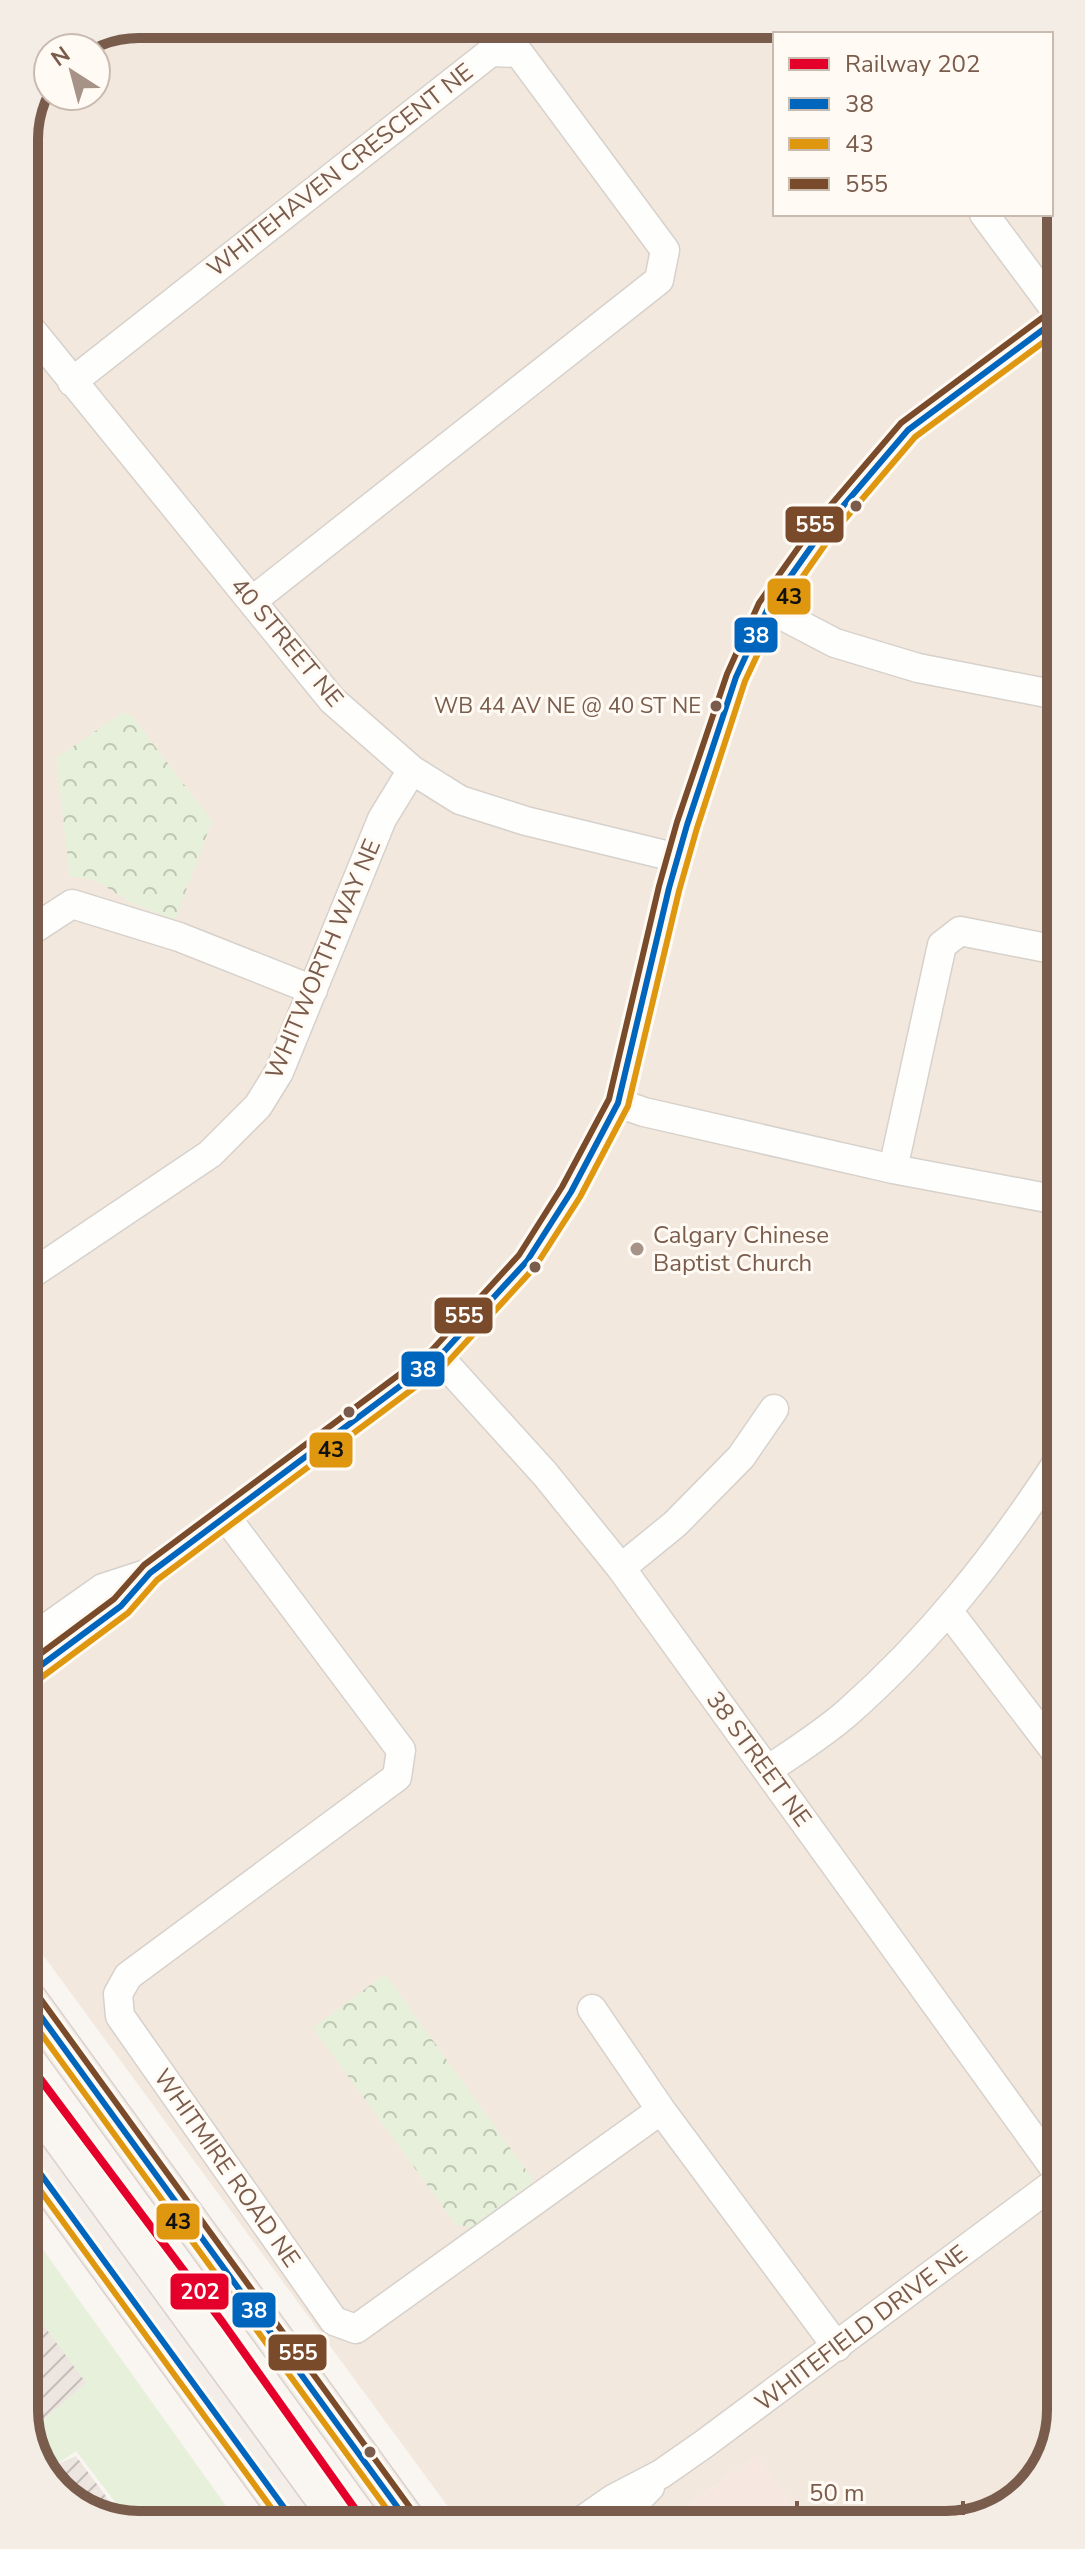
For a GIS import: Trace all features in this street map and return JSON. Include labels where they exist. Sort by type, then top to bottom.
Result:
[{"type":"main road","points":[[38,2012],[400,2511]]},
{"type":"main road","points":[[38,2170],[284,2511]]},
{"type":"street","name":"WHITEHAVEN CRESCENT NE","points":[[72,382],[491,52],[519,53],[665,250],[659,280],[252,601]]},
{"type":"street","points":[[985,216],[1047,299]]},
{"type":"street","points":[[38,1668],[121,1606],[150,1573],[439,1357],[527,1261],[571,1192],[618,1103],[678,858],[736,677],[768,608],[826,526],[908,430],[1047,327]]},
{"type":"street","name":"40 STREET NE","points":[[38,339],[332,700],[412,770],[460,800],[526,821],[678,858]]},
{"type":"street","points":[[768,608],[835,643],[904,664],[1047,693]]},
{"type":"street","name":"WHITWORTH WAY NE","points":[[38,1270],[210,1154],[258,1106],[279,1072],[382,819],[412,770]]},
{"type":"street","points":[[38,926],[72,904],[179,937],[313,990]]},
{"type":"street","points":[[893,1169],[942,945],[960,931],[1047,948]]},
{"type":"street","points":[[618,1103],[644,1112],[893,1169],[1047,1198]]},
{"type":"street","name":"38 STREET NE","points":[[439,1357],[545,1474],[621,1568],[1047,2160]]},
{"type":"street","points":[[621,1568],[675,1524],[741,1457],[774,1409]]},
{"type":"street","points":[[768,1770],[846,1714],[949,1612],[1013,1531],[1047,1479]]},
{"type":"street","name":"WHITMIRE ROAD NE","points":[[226,1517],[401,1750],[397,1777],[128,1976],[118,1994],[120,2016],[334,2321],[356,2329],[661,2110]]},
{"type":"street","points":[[38,1634],[103,1588],[150,1573]]},
{"type":"street","points":[[949,1612],[1047,1740]]},
{"type":"street","points":[[592,2009],[661,2110],[837,2347]]},
{"type":"street","name":"WHITEFIELD DRIVE NE","points":[[596,2511],[661,2474],[837,2347],[1047,2188]]},
{"type":"street","name":"WHITEFIELD DRIVE NE","points":[[626,2511],[661,2474]]},
{"type":"shaded area","points":[[773,38],[773,216],[1047,216],[1047,2410],[1042,2443],[1030,2466],[1008,2490],[979,2506],[946,2511],[797,2511],[756,2456],[681,2511],[451,2511],[38,1948],[38,132],[41,113],[112,112],[112,42],[126,39]]},
{"type":"shaded area","points":[[38,2318],[87,2383],[39,2423]]},
{"type":"shaded area","points":[[48,2454],[56,2465],[76,2456],[114,2507],[77,2490],[55,2466]]},
{"type":"shaded area","points":[[756,2456],[797,2511],[681,2511]]},
{"type":"green space","points":[[122,713],[131,715],[212,821],[175,920],[133,903],[94,881],[70,877],[56,758]]},
{"type":"green space","points":[[385,1974],[534,2181],[471,2228],[456,2225],[313,2028]]},
{"type":"green space","points":[[38,2243],[230,2511],[121,2509],[76,2451],[56,2465],[43,2443],[39,2424],[86,2383],[38,2318]]},
{"type":"rail line","name":"202","points":[[38,2076],[223,2323],[356,2511]]},
{"type":"transit line","name":"555","points":[[38,1656],[114,1599],[144,1565],[432,1350],[519,1255],[562,1187],[609,1099],[677,822],[727,674],[759,603],[818,520],[901,423],[1047,314]]},
{"type":"transit line","name":"38","points":[[38,1668],[121,1606],[150,1573],[439,1357],[527,1261],[571,1192],[618,1103],[687,825],[736,677],[768,608],[826,526],[908,430],[1047,327]]},
{"type":"transit line","name":"43","points":[[38,1680],[128,1613],[157,1580],[446,1364],[535,1267],[580,1197],[628,1106],[697,828],[745,681],[777,613],[834,532],[915,437],[1047,340]]},
{"type":"transit line","name":"555","points":[[38,1995],[413,2511]]},
{"type":"transit line","name":"38","points":[[38,2012],[400,2511]]},
{"type":"transit line","name":"43","points":[[38,2029],[388,2511]]},
{"type":"transit line","name":"38","points":[[38,2170],[287,2511]]},
{"type":"transit line","name":"43","points":[[38,2187],[274,2511]]},
{"type":"place","name":"WB 44 AV NE @ 40 ST NE","points":[[716,706]]},
{"type":"place","name":"Calgary Chinese Baptist Church","points":[[637,1249]]}]
